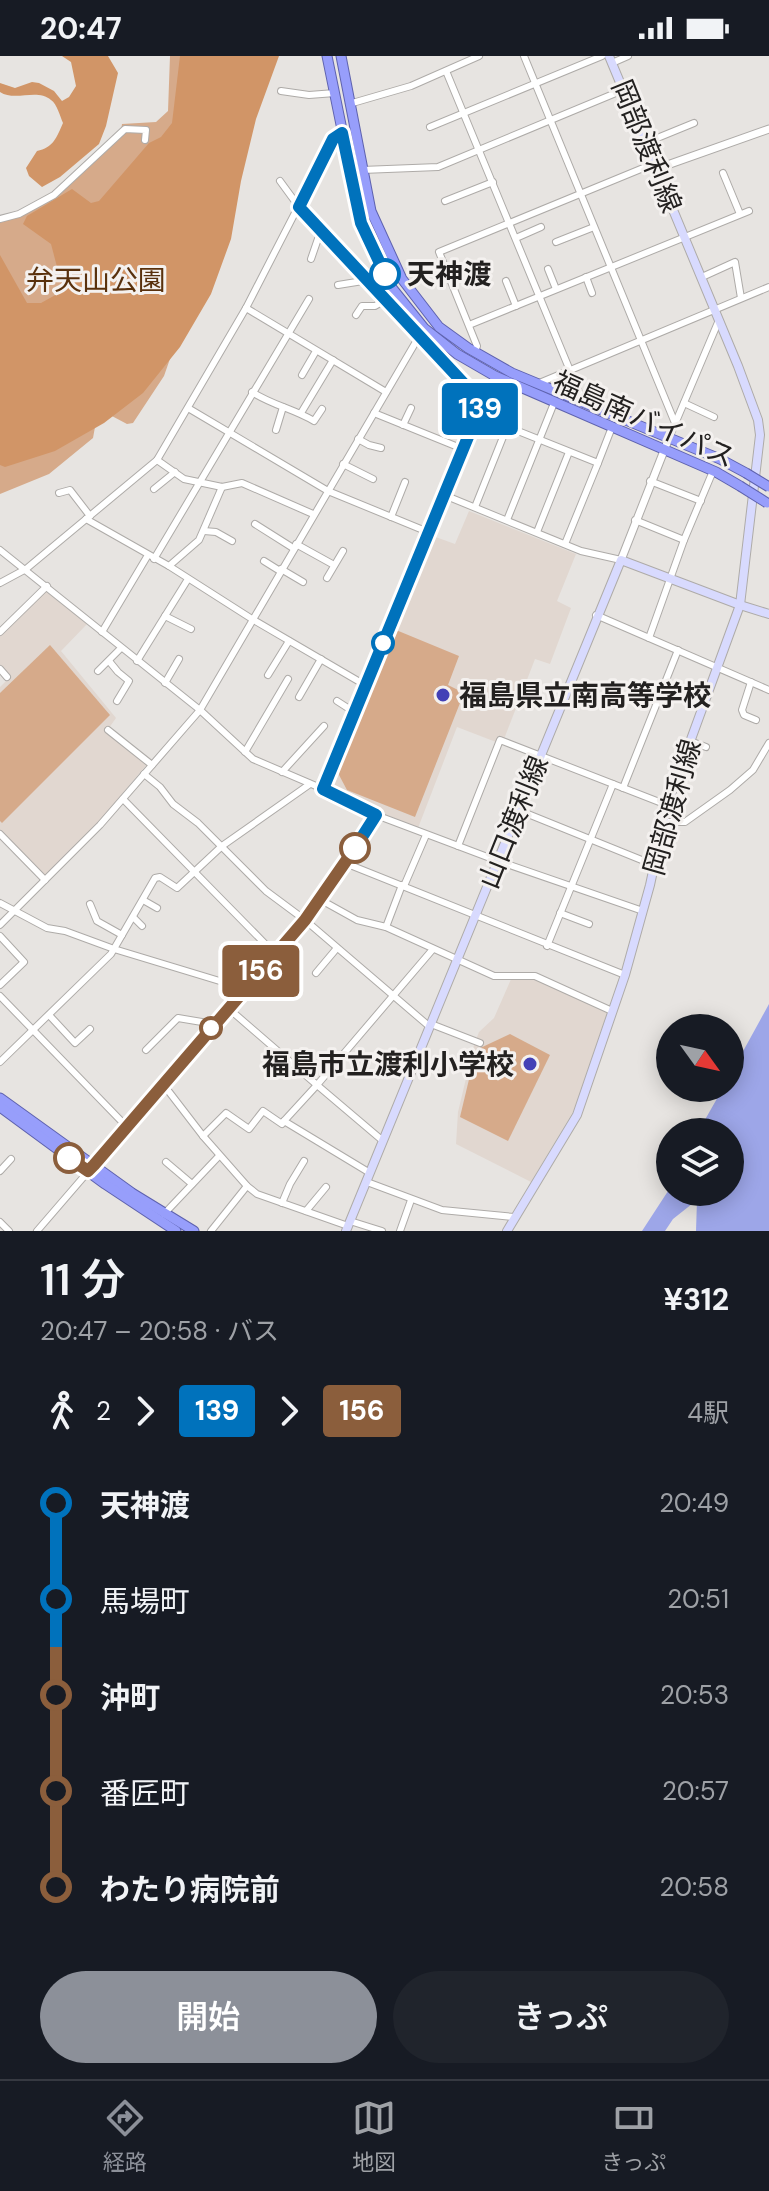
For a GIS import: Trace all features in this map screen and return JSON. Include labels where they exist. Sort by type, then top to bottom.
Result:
[{"type":"highway","name":"福島南バイパス","points":[[327,56],[356,203],[369,244],[392,288],[422,332],[495,376],[713,471],[768,504]]},
{"type":"highway","name":"福島南バイパス","points":[[341,56],[371,211],[402,279],[439,327],[475,352],[537,384],[669,438],[746,473],[769,487]]},
{"type":"highway","points":[[0,1098],[176,1231]]},
{"type":"highway","points":[[0,1107],[194,1231]]},
{"type":"main road","name":"岡部渡利線","points":[[507,1231],[577,1115],[625,975],[667,805],[740,605],[760,428],[715,309],[611,59]]},
{"type":"main road","points":[[621,560],[769,614]]},
{"type":"main road","name":"山口渡利線","points":[[348,1226],[621,560]]},
{"type":"street","points":[[349,104],[396,92],[479,56]]},
{"type":"street","points":[[524,56],[675,423]]},
{"type":"street","points":[[430,127],[602,56]]},
{"type":"street","points":[[611,59],[628,56]]},
{"type":"street","points":[[446,71],[583,402]]},
{"type":"street","points":[[362,170],[438,167],[623,90]]},
{"type":"street","points":[[281,91],[309,95],[335,93]]},
{"type":"street","points":[[645,143],[694,123]]},
{"type":"street","points":[[0,219],[19,214],[54,195],[125,129],[146,130],[145,140]]},
{"type":"street","points":[[475,352],[477,346],[439,252],[654,166],[769,129]]},
{"type":"street","points":[[0,583],[26,569],[157,460],[246,308],[333,139],[342,133]]},
{"type":"street","points":[[723,173],[740,214]]},
{"type":"street","points":[[280,181],[299,207],[422,332],[482,403]]},
{"type":"street","points":[[445,201],[493,182]]},
{"type":"street","points":[[469,325],[749,211]]},
{"type":"street","points":[[516,238],[541,227]]},
{"type":"street","points":[[556,242],[594,227]]},
{"type":"street","points":[[311,259],[321,230]]},
{"type":"street","points":[[702,277],[735,262],[741,298]]},
{"type":"street","points":[[548,269],[556,289]]},
{"type":"street","points":[[586,277],[592,293]]},
{"type":"street","points":[[338,285],[369,280]]},
{"type":"street","points":[[506,281],[516,306]]},
{"type":"street","points":[[537,384],[769,287]]},
{"type":"street","points":[[102,632],[199,482],[309,299]]},
{"type":"street","points":[[356,315],[362,306],[375,306],[387,299]]},
{"type":"street","points":[[246,308],[386,392]]},
{"type":"street","points":[[444,495],[581,551],[621,560],[650,481],[719,320]]},
{"type":"street","points":[[0,925],[123,799],[200,710],[422,332]]},
{"type":"street","points":[[302,375],[316,351]]},
{"type":"street","points":[[301,413],[333,360]]},
{"type":"street","points":[[323,789],[495,376]]},
{"type":"street","points":[[252,392],[314,421],[322,409]]},
{"type":"street","points":[[507,520],[554,403]]},
{"type":"street","points":[[684,403],[714,417]]},
{"type":"street","points":[[276,430],[283,407]]},
{"type":"street","points":[[188,408],[328,491],[428,532]]},
{"type":"street","points":[[403,425],[411,408]]},
{"type":"street","points":[[374,413],[463,449]]},
{"type":"street","points":[[478,415],[598,463]]},
{"type":"street","points":[[475,507],[507,427]]},
{"type":"street","points":[[565,544],[612,427]]},
{"type":"street","points":[[358,439],[381,448]]},
{"type":"street","points":[[537,532],[569,452]]},
{"type":"street","points":[[157,460],[184,479],[222,487],[242,483],[313,514]]},
{"type":"street","points":[[343,464],[373,479]]},
{"type":"street","points":[[649,638],[713,471]]},
{"type":"street","points":[[154,489],[175,472]]},
{"type":"street","points":[[650,481],[701,501]]},
{"type":"street","points":[[391,517],[405,482]]},
{"type":"street","points":[[169,566],[194,547],[222,487]]},
{"type":"street","points":[[59,493],[70,490],[88,518],[365,685]]},
{"type":"street","points":[[635,520],[684,540]]},
{"type":"street","points":[[255,524],[334,565]]},
{"type":"street","points":[[204,531],[216,532],[232,541]]},
{"type":"street","points":[[0,550],[200,710],[253,759],[426,835],[643,911]]},
{"type":"street","points":[[327,578],[343,551]]},
{"type":"street","points":[[264,561],[303,582]]},
{"type":"street","points":[[137,661],[188,579]]},
{"type":"street","points":[[0,632],[47,586]]},
{"type":"street","points":[[596,615],[769,690]]},
{"type":"street","points":[[165,616],[191,629]]},
{"type":"street","points":[[268,675],[289,641]]},
{"type":"street","points":[[98,671],[121,648]]},
{"type":"street","points":[[623,788],[678,650]]},
{"type":"street","points":[[165,683],[179,659]]},
{"type":"street","points":[[299,697],[321,659]]},
{"type":"street","points":[[109,661],[129,681],[117,701]]},
{"type":"street","points":[[0,669],[7,677]]},
{"type":"street","points":[[245,752],[288,679]]},
{"type":"street","points":[[751,682],[742,710],[744,715],[756,720]]},
{"type":"street","points":[[337,701],[354,712]]},
{"type":"street","points":[[282,772],[324,726]]},
{"type":"street","points":[[108,730],[152,765]]},
{"type":"street","points":[[458,846],[500,740],[667,805]]},
{"type":"street","points":[[690,741],[706,747]]},
{"type":"street","points":[[662,822],[685,822],[730,790],[753,770],[769,743]]},
{"type":"street","points":[[144,774],[266,891],[305,920],[392,996],[430,1026],[480,1043]]},
{"type":"street","points":[[0,1062],[114,949],[155,878],[160,877],[177,888],[222,846],[310,784]]},
{"type":"street","points":[[547,946],[613,784]]},
{"type":"street","points":[[123,799],[275,954]]},
{"type":"street","points":[[518,810],[654,865]]},
{"type":"street","points":[[37,1231],[305,920],[376,815]]},
{"type":"street","points":[[0,834],[45,880]]},
{"type":"street","points":[[386,927],[426,835]]},
{"type":"street","points":[[345,863],[625,975]]},
{"type":"street","points":[[143,900],[157,908]]},
{"type":"street","points":[[321,900],[357,920],[386,927],[494,976],[535,976],[612,1011]]},
{"type":"street","points":[[0,903],[47,928],[65,931],[246,989]]},
{"type":"street","points":[[90,904],[97,921],[122,935]]},
{"type":"street","points":[[560,913],[589,924]]},
{"type":"street","points":[[133,917],[142,926]]},
{"type":"street","points":[[0,936],[24,962],[0,985]]},
{"type":"street","points":[[316,973],[337,948]]},
{"type":"street","points":[[203,1136],[226,1113],[249,1129],[263,1111],[282,1124],[433,949]]},
{"type":"street","points":[[0,996],[126,1126]]},
{"type":"street","points":[[228,1008],[383,1141]]},
{"type":"street","points":[[49,1015],[75,1043],[90,1029]]},
{"type":"street","points":[[146,1050],[178,1018],[214,1024]]},
{"type":"street","points":[[163,1084],[219,1156],[257,1194],[348,1226],[382,1231]]},
{"type":"street","points":[[284,1121],[368,1177],[411,1200],[442,1210],[514,1217]]},
{"type":"street","points":[[164,1214],[219,1156]]},
{"type":"street","points":[[0,1171],[11,1159]]},
{"type":"street","points":[[282,1203],[304,1161]]},
{"type":"street","points":[[166,1162],[192,1184]]},
{"type":"street","points":[[211,1231],[247,1186]]},
{"type":"street","points":[[306,1211],[326,1187]]},
{"type":"street","points":[[400,1231],[411,1200]]},
{"type":"street","points":[[0,1222],[9,1231]]},
{"type":"shaded area","name":"福島県立南高等学校","points":[[469,511],[576,554],[557,601],[571,608],[550,664],[535,659],[504,739],[498,736],[496,742],[457,727],[418,828],[329,791],[327,786],[430,535],[455,544]]},
{"type":"shaded area","points":[[46,591],[87,624],[61,651],[116,718],[106,732],[147,764],[88,835],[45,877],[0,831],[0,687],[10,677],[0,667],[0,635]]},
{"type":"shaded area","name":"福島市立渡利小学校","points":[[512,977],[537,979],[608,1010],[574,1110],[531,1182],[456,1144],[458,1112],[474,1045],[479,1032],[494,1018]]},
{"type":"green space","points":[[62,56],[108,56],[118,73],[99,144],[60,177],[42,187],[29,176],[26,168],[37,151],[51,145],[56,137],[63,123],[58,110],[53,102],[39,95],[6,95],[0,92],[0,83],[15,88],[32,82],[39,83],[54,91],[62,101],[76,86],[71,62]]},
{"type":"green space","name":"弁天山公園","points":[[170,56],[256,56],[164,376],[133,423],[127,424],[110,415],[95,427],[93,438],[49,474],[0,494],[0,217],[17,213],[49,196],[113,140],[121,131],[122,124],[156,122],[168,111]]},
{"type":"green space","name":"弁天山公園","points":[[180,56],[279,56],[256,119],[231,239],[211,294],[180,347],[143,393],[104,423],[55,451],[5,467],[0,465],[0,255],[27,303],[41,303],[59,293],[61,282],[51,244],[23,224],[27,216],[72,189],[91,203],[99,201],[149,143],[161,137],[172,123]]},
{"type":"green space","points":[[396,630],[459,656],[448,685],[458,690],[460,703],[415,817],[347,790],[339,775],[339,766]]},
{"type":"green space","points":[[50,645],[110,715],[2,823],[0,693]]},
{"type":"green space","points":[[510,1034],[550,1055],[508,1141],[460,1117],[476,1050]]},
{"type":"water","points":[[769,1004],[769,1231],[696,1231],[697,1206],[744,1206],[744,1118],[706,1118],[715,1102],[744,1102],[744,1050]]},
{"type":"water","points":[[658,1206],[689,1206],[673,1219],[665,1231],[642,1231]]},
{"type":"bus line","name":"139","points":[[355,848],[376,815],[323,789],[482,403],[299,207],[333,139],[342,133],[361,223],[385,274]]},
{"type":"bus line","name":"156","points":[[69,1158],[88,1171],[94,1165],[305,920],[355,848]]},
{"type":"place","name":"天神渡","points":[[385,274]]},
{"type":"place","name":"福島県立南高等学校","points":[[443,695]]},
{"type":"place","name":"福島市立渡利小学校","points":[[530,1064]]}]
